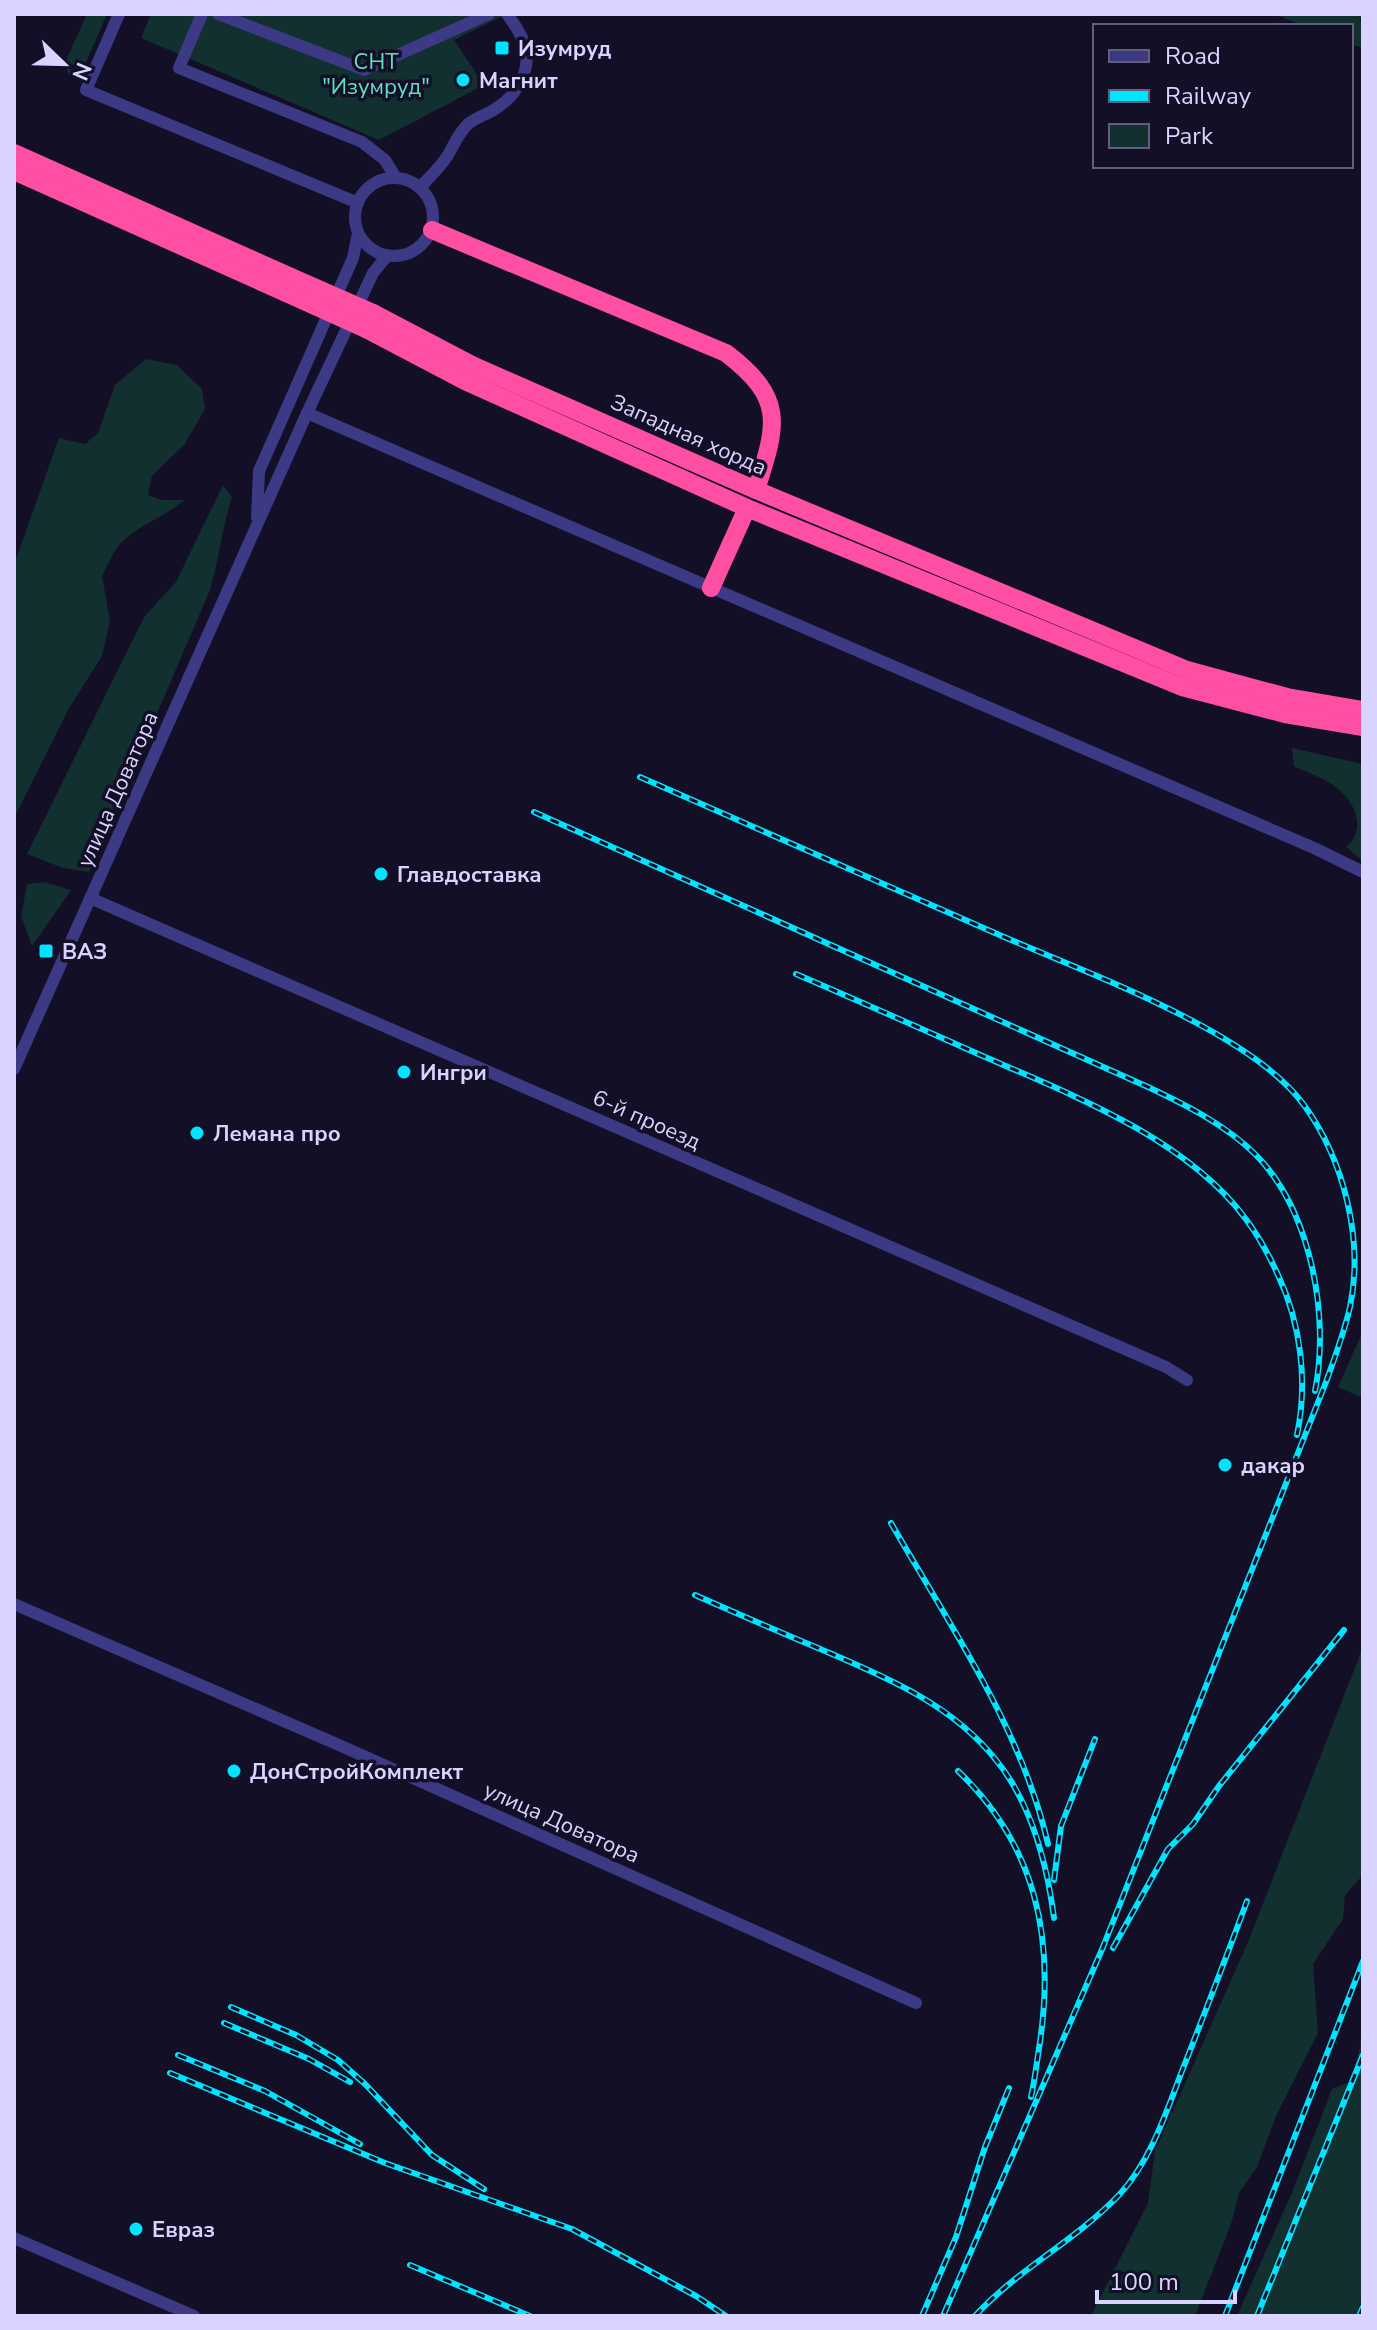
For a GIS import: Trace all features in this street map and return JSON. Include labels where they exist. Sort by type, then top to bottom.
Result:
[{"type":"highway","name":"Западная хорда","points":[[14,153],[370,321],[756,490],[1187,670],[1275,695],[1363,710]]},
{"type":"highway","name":"Западная хорда","points":[[14,171],[288,284]]},
{"type":"highway","points":[[432,230],[726,353],[745,368],[759,381],[768,399],[773,422],[771,444],[756,490]]},
{"type":"highway","name":"Западная хорда","points":[[370,321],[465,381],[747,508],[1182,687],[1285,714],[1363,727]]},
{"type":"highway","points":[[711,588],[747,508]]},
{"type":"street","points":[[119,14],[86,90],[358,203]]},
{"type":"street","points":[[202,14],[179,68],[352,137],[385,160],[396,178]]},
{"type":"street","points":[[218,14],[364,70],[480,15]]},
{"type":"street","points":[[420,188],[448,156],[456,138],[468,125],[504,101],[518,87],[527,64],[523,40],[507,14]]},
{"type":"street","points":[[396,178],[420,188],[431,204],[432,230],[418,249],[403,256],[387,256],[372,250],[358,233],[355,218],[365,191],[376,183],[396,178]]},
{"type":"street","name":"улица Доватора","points":[[256,525],[259,471],[353,258],[358,233]]},
{"type":"street","name":"улица Доватора","points":[[14,1069],[307,413],[373,273],[387,256]]},
{"type":"street","points":[[307,413],[1314,848],[1363,872]]},
{"type":"street","name":"6-й проезд","points":[[90,898],[1166,1367],[1187,1380]]},
{"type":"street","name":"улица Доватора","points":[[14,1604],[916,2003]]},
{"type":"street","points":[[14,2238],[194,2316]]},
{"type":"green space","points":[[87,14],[107,14],[80,76],[70,76],[64,65]]},
{"type":"green space","name":"СНТ \"Изумруд\"","points":[[151,14],[507,14],[454,40],[484,85],[379,140],[141,38]]},
{"type":"green space","points":[[1274,14],[1362,14],[1363,48],[1353,45],[1353,24],[1300,24]]},
{"type":"green space","points":[[146,359],[177,365],[202,389],[205,409],[184,445],[152,476],[148,495],[161,500],[184,500],[128,536],[113,554],[102,576],[110,621],[102,656],[68,710],[14,818],[14,565],[59,438],[85,444],[98,433],[115,385]]},
{"type":"green space","points":[[223,485],[232,497],[210,590],[89,872],[63,868],[27,854],[144,617],[176,582]]},
{"type":"green space","points":[[1292,748],[1363,764],[1363,861],[1346,847],[1356,831],[1357,822],[1351,804],[1330,783],[1294,766]]},
{"type":"green space","points":[[44,882],[71,890],[32,946],[21,916],[27,884]]},
{"type":"green space","points":[[1363,1331],[1363,1398],[1338,1387]]},
{"type":"green space","points":[[1363,1647],[1363,1875],[1345,1895],[1343,1919],[1313,1964],[1318,2033],[1277,2114],[1257,2167],[1239,2193],[1231,2224],[1195,2316],[1091,2316],[1148,2203],[1155,2151],[1248,1942]]},
{"type":"green space","points":[[1363,2005],[1363,2296],[1356,2316],[1237,2316],[1293,2190],[1332,2089],[1351,2081],[1360,2047]]},
{"type":"railway","points":[[640,777],[1116,984],[1162,1005],[1245,1052],[1279,1078],[1304,1105],[1330,1150],[1347,1202],[1352,1228],[1354,1281],[1348,1317],[1326,1382],[1103,1947],[943,2316]]},
{"type":"railway","points":[[534,812],[1148,1087],[1232,1134],[1256,1155],[1275,1178],[1291,1205],[1303,1235],[1312,1266],[1320,1330],[1315,1391]]},
{"type":"railway","points":[[796,974],[1054,1087],[1126,1122],[1192,1165],[1220,1190],[1245,1218],[1263,1245],[1292,1313],[1302,1374],[1297,1435]]},
{"type":"railway","points":[[891,1523],[982,1678],[1002,1718],[1036,1801],[1048,1844]]},
{"type":"railway","points":[[695,1595],[891,1681],[958,1722],[996,1760],[1019,1796],[1036,1835],[1054,1918]]},
{"type":"railway","points":[[1113,1948],[1168,1849],[1193,1824],[1219,1786],[1344,1630]]},
{"type":"railway","points":[[1054,1880],[1061,1826],[1095,1739]]},
{"type":"railway","points":[[958,1771],[985,1800],[1006,1830],[1034,1895],[1041,1930],[1044,2004],[1031,2097]]},
{"type":"railway","points":[[975,2316],[1009,2284],[1102,2211],[1140,2168],[1163,2120],[1247,1901]]},
{"type":"railway","points":[[1225,2316],[1363,1961]]},
{"type":"railway","points":[[231,2007],[296,2035],[338,2060],[432,2155],[484,2189]]},
{"type":"railway","points":[[224,2023],[309,2059],[350,2082]]},
{"type":"railway","points":[[178,2055],[265,2091],[360,2144]]},
{"type":"railway","points":[[1257,2316],[1363,2055]]},
{"type":"railway","points":[[170,2073],[385,2163],[572,2229],[696,2296],[726,2316]]},
{"type":"railway","points":[[922,2316],[956,2237],[985,2147],[1009,2088]]},
{"type":"railway","points":[[410,2265],[530,2316]]},
{"type":"railway","points":[[1359,2316],[1363,2307]]},
{"type":"place","name":"Изумруд","points":[[502,48]]},
{"type":"place","name":"Магнит","points":[[463,80]]},
{"type":"place","name":"Главдоставка","points":[[381,874]]},
{"type":"place","name":"ВАЗ","points":[[46,951]]},
{"type":"place","name":"Ингри","points":[[404,1072]]},
{"type":"place","name":"Лемана про","points":[[197,1133]]},
{"type":"place","name":"дакар","points":[[1225,1465]]},
{"type":"place","name":"ДонСтройКомплект","points":[[234,1771]]},
{"type":"place","name":"Евраз","points":[[136,2229]]}]
